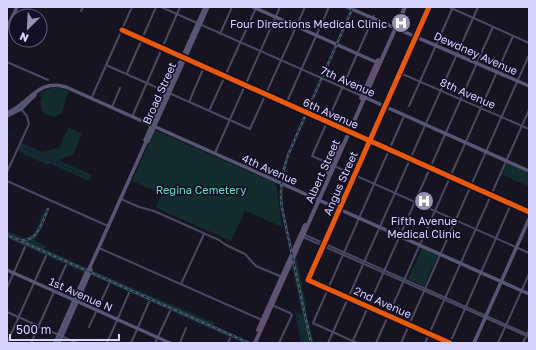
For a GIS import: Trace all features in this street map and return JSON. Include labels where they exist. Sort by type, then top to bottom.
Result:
[{"type":"main road","name":"Broad Street","points":[[199,24],[204,7]]},
{"type":"main road","name":"Broad Street","points":[[55,343],[60,336],[76,301],[88,269],[99,248],[146,142],[145,140],[153,126],[208,7]]},
{"type":"main road","points":[[255,7],[378,63]]},
{"type":"main road","name":"Dewdney Avenue","points":[[347,7],[395,26],[529,86]]},
{"type":"main road","name":"Dewdney Avenue","points":[[353,7],[373,17]]},
{"type":"main road","name":"Albert Street","points":[[254,343],[403,7]]},
{"type":"main road","name":"4th Avenue","points":[[7,115],[20,108],[42,87],[57,85],[66,87],[529,294]]},
{"type":"main road","name":"7th Avenue","points":[[363,97],[528,170]]},
{"type":"main road","points":[[474,343],[529,220]]},
{"type":"main road","name":"1st Avenue N","points":[[7,270],[170,343]]},
{"type":"main road","name":"Broad Street","points":[[59,343],[60,336]]},
{"type":"street","points":[[81,11],[83,7]]},
{"type":"street","points":[[91,99],[132,7]]},
{"type":"street","points":[[126,74],[156,7]]},
{"type":"street","name":"7th Avenue","points":[[161,7],[363,97]]},
{"type":"street","points":[[132,117],[180,7]]},
{"type":"street","points":[[220,34],[232,7]]},
{"type":"street","points":[[209,111],[255,7]]},
{"type":"street","points":[[214,154],[280,7]]},
{"type":"street","points":[[106,65],[250,129],[305,7]]},
{"type":"street","points":[[286,104],[329,7]]},
{"type":"street","name":"Angus Street","points":[[308,280],[429,7]]},
{"type":"street","points":[[449,7],[529,43]]},
{"type":"street","points":[[328,343],[478,7]]},
{"type":"street","points":[[409,106],[452,8]]},
{"type":"street","points":[[373,17],[312,156],[529,252]]},
{"type":"street","points":[[353,342],[493,27]]},
{"type":"street","name":"6th Avenue","points":[[122,30],[529,212]]},
{"type":"street","points":[[376,343],[405,281],[513,36]]},
{"type":"street","points":[[401,343],[529,54]]},
{"type":"street","points":[[7,62],[48,80]]},
{"type":"street","points":[[189,102],[204,67]]},
{"type":"street","name":"8th Avenue","points":[[400,72],[529,129]]},
{"type":"street","points":[[111,108],[120,88]]},
{"type":"street","points":[[7,172],[29,124],[27,116],[20,108]]},
{"type":"street","points":[[425,343],[529,110]]},
{"type":"street","points":[[357,343],[313,323],[405,115]]},
{"type":"street","points":[[528,170],[529,165]]},
{"type":"street","points":[[7,181],[108,226]]},
{"type":"street","points":[[121,199],[154,211],[204,234],[245,254],[256,266],[283,277]]},
{"type":"street","points":[[450,343],[512,204]]},
{"type":"street","points":[[181,284],[204,234]]},
{"type":"street","points":[[302,235],[528,336]]},
{"type":"street","points":[[7,288],[25,247]]},
{"type":"street","points":[[99,248],[264,321]]},
{"type":"street","points":[[7,343],[46,256]]},
{"type":"street","points":[[31,343],[66,265]]},
{"type":"street","points":[[498,343],[529,274]]},
{"type":"street","name":"2nd Avenue","points":[[308,280],[450,343]]},
{"type":"street","points":[[89,327],[109,284]]},
{"type":"street","points":[[106,343],[129,293]]},
{"type":"street","points":[[131,343],[148,302]]},
{"type":"street","points":[[271,305],[292,315],[280,343]]},
{"type":"street","points":[[155,343],[170,311]]},
{"type":"street","points":[[7,312],[77,343]]},
{"type":"street","points":[[180,343],[186,328]]},
{"type":"street","points":[[523,343],[528,336],[529,330]]},
{"type":"street","points":[[228,343],[230,338]]},
{"type":"green space","points":[[51,88],[59,88],[69,91],[62,112],[56,116],[50,116],[43,113],[40,102],[42,98],[39,95]]},
{"type":"green space","points":[[68,127],[82,134],[73,155],[58,160],[92,175],[89,181],[49,163],[48,165],[23,154],[19,150],[22,143],[42,152],[59,148]]},
{"type":"green space","name":"Regina Cemetery","points":[[157,131],[275,183],[282,227],[245,211],[231,241],[156,208],[162,194],[132,181],[154,132]]},
{"type":"green space","points":[[507,163],[529,172],[529,186],[502,175]]},
{"type":"green space","points":[[43,213],[46,215],[35,241],[46,246],[45,249],[87,268],[85,273],[7,238],[7,230],[20,237],[30,237],[36,230]]},
{"type":"green space","points":[[422,248],[438,255],[424,286],[408,279]]},
{"type":"green space","points":[[296,256],[306,304],[305,309],[314,343],[301,343],[295,312],[298,312],[299,314],[302,313],[293,271],[290,270]]},
{"type":"green space","points":[[93,271],[215,323],[214,326],[251,342],[246,343],[230,336],[229,337],[91,275]]},
{"type":"waterway","points":[[7,132],[19,138]]},
{"type":"waterway","points":[[23,148],[88,177]]},
{"type":"waterway","points":[[297,313],[303,343]]},
{"type":"railway","points":[[311,343],[282,208],[282,181],[288,155],[353,7]]},
{"type":"railway","points":[[19,240],[25,240],[35,235],[48,209]]},
{"type":"railway","points":[[7,235],[249,343]]},
{"type":"cycle path","points":[[429,7],[308,280],[450,343]]},
{"type":"cycle path","points":[[122,30],[529,212]]},
{"type":"place","name":"Four Directions Medical Clinic","points":[[401,23]]},
{"type":"place","name":"Fifth Avenue Medical Clinic","points":[[424,201]]}]
